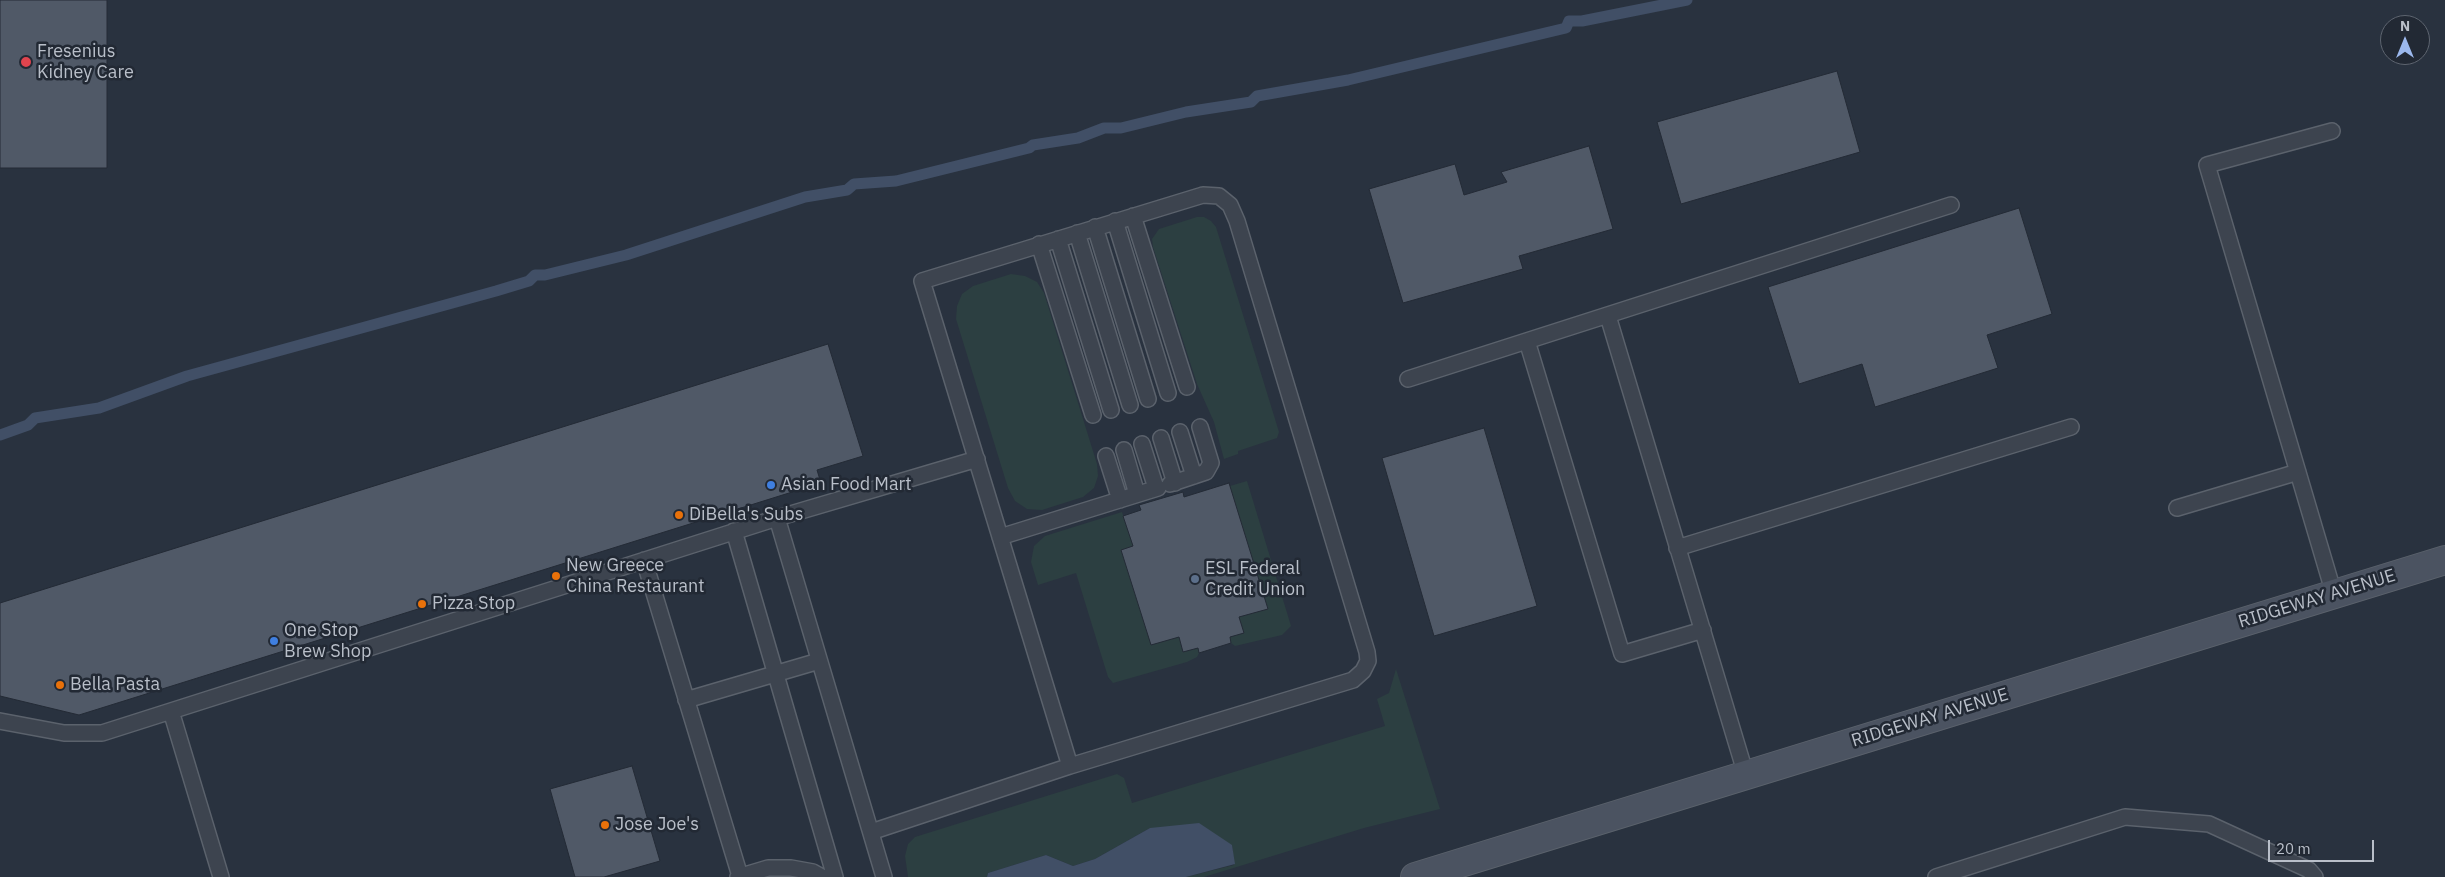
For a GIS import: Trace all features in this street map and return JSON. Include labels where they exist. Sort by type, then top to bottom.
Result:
[{"type":"main road","name":"RIDGEWAY AVENUE","points":[[1415,877],[2445,560]]},
{"type":"lane","points":[[2332,131],[2207,165],[2334,594]]},
{"type":"lane","points":[[871,832],[1070,766],[1353,680],[1363,671],[1368,661],[1367,652],[1254,277],[1237,221],[1230,205],[1219,196],[1202,195],[922,281],[1070,766]]},
{"type":"lane","points":[[1408,379],[1952,206]]},
{"type":"lane","points":[[1133,216],[1187,387]]},
{"type":"lane","points":[[1115,222],[1168,393]]},
{"type":"lane","points":[[1095,227],[1148,399]]},
{"type":"lane","points":[[1077,233],[1130,405]]},
{"type":"lane","points":[[1058,239],[1111,410]]},
{"type":"lane","points":[[1039,244],[1093,415]]},
{"type":"lane","points":[[1608,316],[1746,775]]},
{"type":"lane","points":[[1527,341],[1622,654],[1702,630]]},
{"type":"lane","points":[[1000,537],[1206,472],[1211,463],[1200,426]]},
{"type":"lane","points":[[1677,548],[2071,426]]},
{"type":"lane","points":[[1180,432],[1194,476]]},
{"type":"lane","points":[[1161,438],[1165,486]]},
{"type":"lane","points":[[1142,444],[1165,486]]},
{"type":"lane","points":[[1124,450],[1138,494]]},
{"type":"lane","points":[[1106,456],[1120,500]]},
{"type":"lane","points":[[0,721],[64,733],[102,733],[734,531],[977,458]]},
{"type":"lane","points":[[2177,508],[2298,472]]},
{"type":"lane","points":[[777,518],[884,877]]},
{"type":"lane","points":[[734,531],[835,877]]},
{"type":"lane","points":[[644,560],[739,877],[768,868],[790,868],[813,872],[822,877]]},
{"type":"lane","points":[[686,700],[819,661]]},
{"type":"lane","points":[[171,711],[221,877]]},
{"type":"lane","points":[[1936,877],[2125,817],[2209,824],[2309,870],[2315,877]]},
{"type":"shaded area","points":[[1197,217],[1204,217],[1216,227],[1279,432],[1277,438],[1238,451],[1238,454],[1224,459],[1214,422],[1197,384],[1152,239],[1159,229]]},
{"type":"shaded area","points":[[1011,274],[1025,276],[1037,282],[1044,293],[1097,464],[1098,476],[1094,488],[1083,497],[1042,510],[1027,509],[1015,501],[1008,488],[956,319],[957,306],[962,294],[973,286]]},
{"type":"shaded area","points":[[1247,481],[1291,626],[1282,635],[1235,646],[1231,643],[1230,637],[1244,633],[1239,617],[1267,609],[1230,486]]},
{"type":"shaded area","points":[[1122,512],[1133,546],[1122,550],[1151,645],[1179,637],[1183,652],[1198,648],[1199,653],[1197,657],[1187,662],[1113,683],[1108,677],[1076,573],[1038,585],[1031,562],[1034,546],[1045,536]]},
{"type":"shaded area","points":[[1396,669],[1440,809],[1364,828],[1204,877],[1186,877],[1234,865],[1232,845],[1150,828],[1095,859],[1073,866],[1046,855],[988,873],[987,877],[908,877],[905,856],[908,844],[915,837],[1117,774],[1124,778],[1132,803],[1385,726],[1377,699],[1389,693]]},
{"type":"water","points":[[1199,823],[1232,845],[1235,864],[1186,877],[987,877],[988,873],[1046,855],[1073,866],[1095,859],[1150,828]]},
{"type":"building","points":[[0,0],[107,0],[107,168],[0,168]]},
{"type":"building","points":[[1837,71],[1860,152],[1681,204],[1657,122]]},
{"type":"building","points":[[1589,146],[1613,229],[1519,256],[1523,269],[1403,303],[1369,189],[1455,164],[1464,195],[1507,182],[1501,172]]},
{"type":"building","points":[[2019,208],[2052,314],[1987,335],[1998,368],[1875,407],[1862,364],[1799,384],[1768,287]]},
{"type":"building","points":[[828,344],[863,456],[817,470],[821,483],[79,715],[0,696],[0,603]]},
{"type":"building","points":[[1484,428],[1537,606],[1434,636],[1382,458]]},
{"type":"building","name":"ESL Federal Credit Union","points":[[1229,483],[1268,609],[1239,617],[1244,633],[1230,637],[1231,643],[1199,653],[1198,648],[1183,652],[1179,637],[1151,645],[1121,550],[1133,546],[1123,516],[1141,510],[1139,505],[1183,492],[1184,497]]},
{"type":"building","name":"Jose Joe's","points":[[632,766],[660,861],[604,877],[575,877],[550,789]]},
{"type":"waterway","points":[[0,435],[28,425],[35,418],[99,408],[187,376],[496,291],[529,281],[535,275],[545,275],[626,255],[805,197],[847,190],[854,184],[896,181],[1029,148],[1033,145],[1078,138],[1104,128],[1121,128],[1186,112],[1251,102],[1257,96],[1348,80],[1566,28],[1569,21],[1582,21],[1687,0]]},
{"type":"place","name":"Fresenius Kidney Care","points":[[26,62]]},
{"type":"place","name":"Asian Food Mart","points":[[771,485]]},
{"type":"place","name":"DiBella's Subs","points":[[679,515]]},
{"type":"place","name":"New Greece China Restaurant","points":[[556,576]]},
{"type":"place","name":"ESL Federal Credit Union","points":[[1195,579]]},
{"type":"place","name":"Pizza Stop","points":[[422,604]]},
{"type":"place","name":"One Stop Brew Shop","points":[[274,641]]},
{"type":"place","name":"Bella Pasta","points":[[60,685]]},
{"type":"place","name":"Jose Joe's","points":[[605,825]]}]
